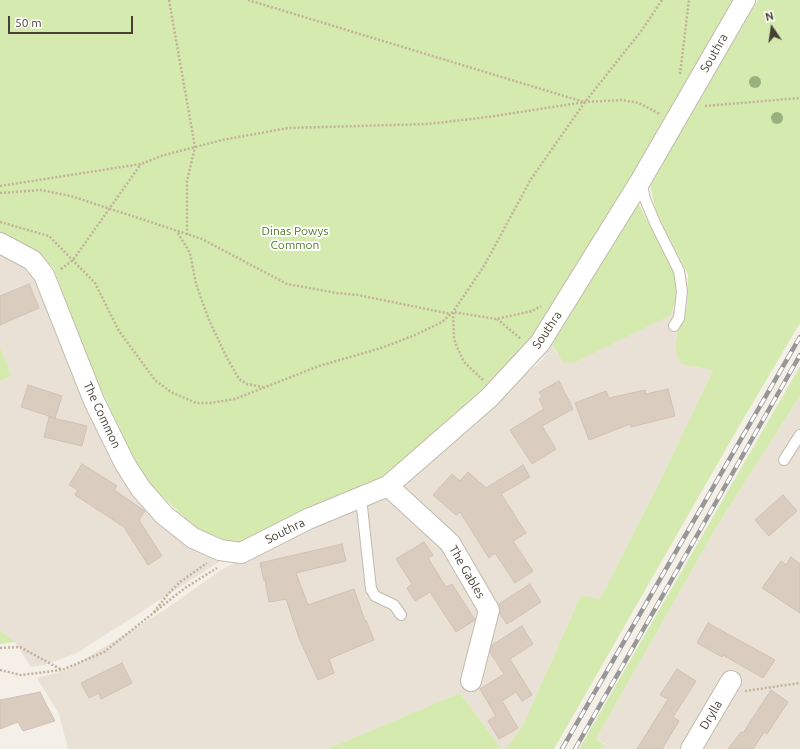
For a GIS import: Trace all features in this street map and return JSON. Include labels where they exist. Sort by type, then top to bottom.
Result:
[{"type":"street","name":"Southra","points":[[232,552],[388,486],[496,391],[540,343],[641,180],[745,0]]},
{"type":"street","name":"The Common","points":[[0,243],[32,260],[46,280],[92,394],[125,464],[141,489],[164,515],[193,538],[232,552]]},
{"type":"street","name":"The Gables","points":[[388,486],[450,542],[489,610],[471,681]]},
{"type":"street","name":"Drylla","points":[[691,749],[727,688]]},
{"type":"lane","points":[[641,180],[645,199],[655,223],[679,271],[682,291],[679,318],[674,326]]},
{"type":"lane","points":[[784,460],[800,434]]},
{"type":"lane","points":[[361,498],[371,589],[374,596],[394,605],[401,615]]},
{"type":"path","points":[[169,0],[195,147],[187,181],[187,235]]},
{"type":"path","points":[[248,0],[585,102]]},
{"type":"path","points":[[0,222],[49,236],[73,260],[95,283],[119,331],[142,365],[155,380],[171,392],[196,402],[210,403],[235,399],[319,366],[381,348],[416,335],[436,325],[452,313],[484,266],[531,179],[585,102],[642,30],[662,0]]},
{"type":"path","points":[[679,79],[689,0]]},
{"type":"path","points":[[0,186],[142,164],[161,156],[222,140],[288,128],[428,124],[488,117],[585,102],[622,100],[639,103],[678,115],[800,98]]},
{"type":"path","points":[[46,280],[73,260],[142,164]]},
{"type":"path","points":[[0,193],[41,190],[71,196],[110,208],[177,232],[202,239],[288,284],[337,293],[358,295],[452,313],[496,319],[532,311],[543,304]]},
{"type":"path","points":[[177,232],[190,253],[196,284],[209,320],[227,358],[239,379],[247,384],[263,388]]},
{"type":"path","points":[[452,313],[454,339],[464,362],[496,391]]},
{"type":"path","points":[[496,319],[534,349]]},
{"type":"path","points":[[0,670],[22,675],[62,670],[104,652],[232,552]]},
{"type":"path","points":[[151,616],[168,594],[180,582],[232,552]]},
{"type":"path","points":[[0,648],[20,647],[62,670]]},
{"type":"path","points":[[727,688],[800,683]]},
{"type":"shaded area","points":[[0,252],[24,267],[42,288],[101,436],[220,559],[219,562],[77,653],[45,665],[31,667],[15,642],[0,630],[0,381],[12,376],[0,347]]},
{"type":"shaded area","points":[[673,310],[685,314],[680,322],[691,366],[713,370],[660,481],[600,599],[581,595],[522,727],[505,749],[502,749],[460,693],[327,749],[68,749],[59,714],[37,678],[67,670],[163,611],[221,570],[252,554],[369,505],[433,457],[543,359],[551,343],[558,355],[671,315]]},
{"type":"shaded area","points":[[800,396],[800,749],[603,749],[605,744],[596,739],[717,526]]},
{"type":"green space","name":"Dinas Powys Common","points":[[0,0],[738,0],[526,351],[382,478],[238,543],[220,540],[199,531],[149,484],[134,460],[80,344],[54,269],[40,253],[0,232]]},
{"type":"green space","points":[[758,0],[800,0],[800,323],[554,749],[505,749],[522,727],[581,595],[600,599],[660,481],[713,370],[681,364],[678,358],[675,347],[680,322],[687,307],[688,274],[656,212],[650,184],[651,177]]},
{"type":"green space","points":[[638,203],[675,274],[676,299],[671,315],[575,362],[564,363],[551,343]]},
{"type":"green space","points":[[0,347],[12,376],[0,381]]},
{"type":"green space","points":[[800,366],[800,396],[717,526],[596,739],[605,745],[603,749],[579,749]]},
{"type":"green space","points":[[0,630],[15,642],[0,644]]},
{"type":"green space","points":[[460,693],[502,749],[327,749]]},
{"type":"building","points":[[29,284],[39,308],[0,325],[0,296]]},
{"type":"building","points":[[559,381],[573,409],[542,426],[556,449],[532,464],[510,430],[544,409],[539,399],[542,397],[539,392]]},
{"type":"building","points":[[28,385],[62,396],[55,418],[21,407]]},
{"type":"building","points":[[668,389],[675,416],[631,427],[630,424],[589,440],[575,403],[606,391],[609,398],[645,390],[646,394]]},
{"type":"building","points":[[49,417],[87,426],[82,446],[44,437]]},
{"type":"building","points":[[82,464],[117,486],[114,490],[145,511],[139,520],[162,556],[148,565],[124,527],[75,495],[78,490],[69,485]]},
{"type":"building","points":[[523,465],[530,477],[501,494],[526,533],[513,541],[533,571],[515,583],[495,553],[489,558],[460,512],[456,515],[433,495],[452,474],[460,481],[468,472],[486,488]]},
{"type":"building","points":[[783,495],[797,511],[769,536],[755,520]]},
{"type":"building","points":[[424,542],[433,555],[428,558],[446,587],[452,584],[475,620],[456,632],[430,592],[415,601],[407,588],[412,584],[396,559]]},
{"type":"building","points":[[342,544],[346,561],[296,573],[308,605],[354,589],[365,621],[366,620],[374,640],[329,659],[334,673],[318,680],[299,638],[286,599],[269,602],[260,563]]},
{"type":"building","points":[[791,557],[800,564],[800,613],[762,588],[781,561],[786,565]]},
{"type":"building","points":[[530,584],[541,602],[507,624],[500,614],[499,604]]},
{"type":"building","points":[[708,623],[775,660],[763,678],[723,655],[722,657],[697,643]]},
{"type":"building","points":[[522,626],[533,644],[510,659],[532,695],[522,701],[516,692],[502,701],[518,728],[499,739],[488,721],[496,716],[480,689],[504,674],[490,652],[492,645]]},
{"type":"building","points":[[122,663],[132,683],[101,699],[99,693],[89,698],[81,683]]},
{"type":"building","points":[[677,669],[696,681],[673,717],[679,721],[662,749],[637,749],[668,699],[660,695]]},
{"type":"building","points":[[771,690],[788,702],[767,734],[764,732],[753,749],[728,749],[741,732],[743,733]]},
{"type":"building","points":[[40,692],[55,721],[23,731],[18,722],[0,729],[0,700]]},
{"type":"railway","points":[[562,749],[800,337]]},
{"type":"railway","points":[[575,749],[800,355]]}]
